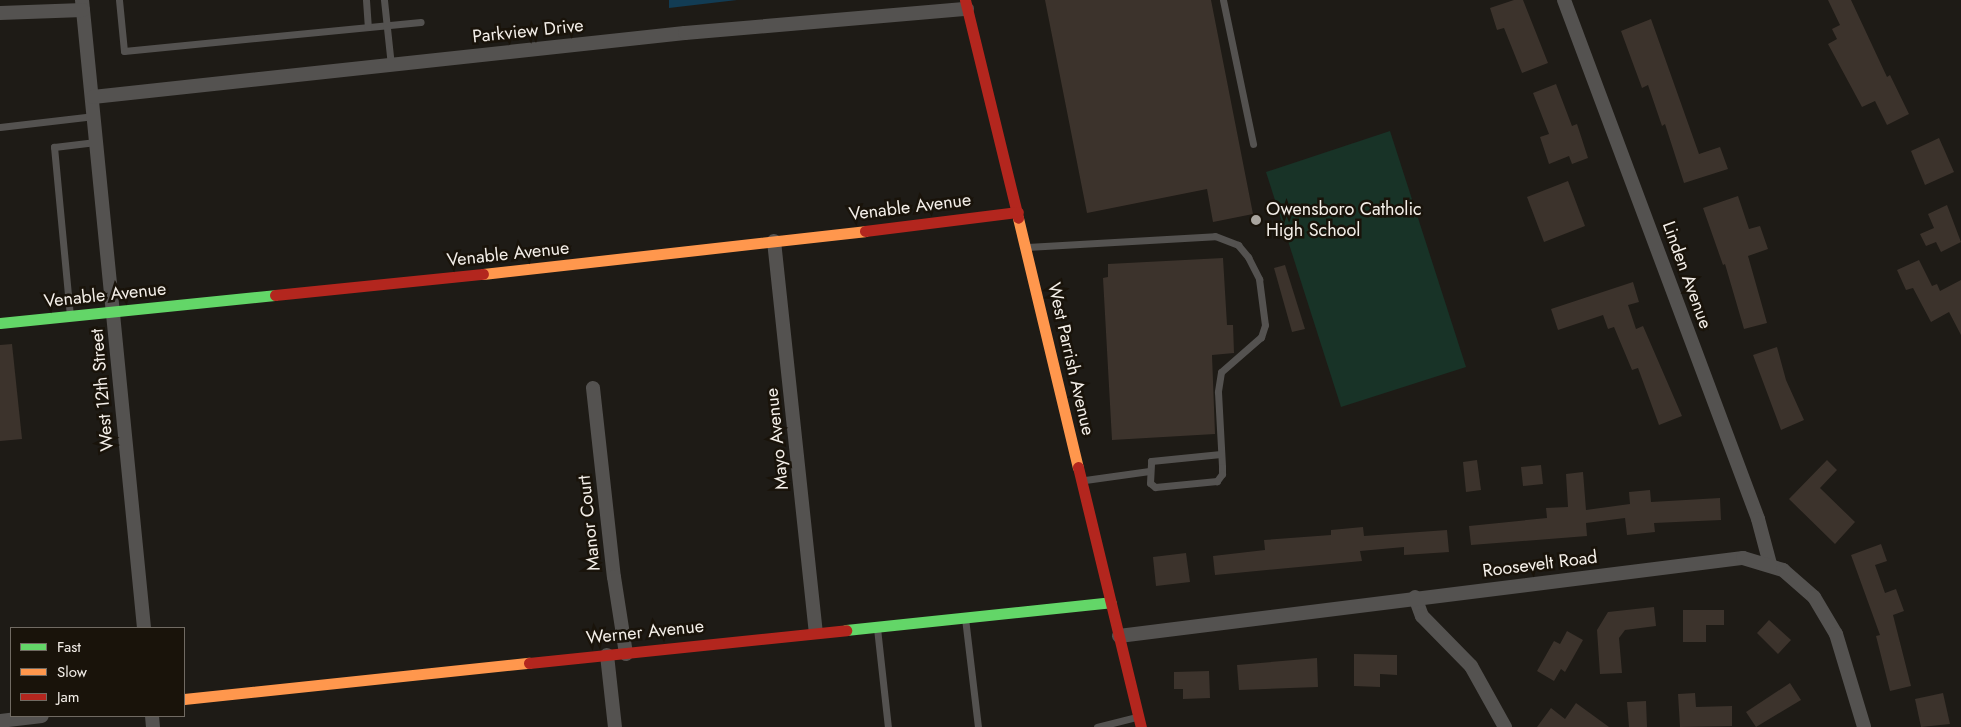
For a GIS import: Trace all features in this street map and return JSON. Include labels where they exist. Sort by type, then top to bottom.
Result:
[{"type":"street","name":"Linden Avenue","points":[[1564,0],[1758,519],[1770,564]]},
{"type":"street","points":[[0,13],[82,5]]},
{"type":"street","name":"West 12th Street","points":[[82,5],[95,116],[144,627]]},
{"type":"street","name":"Parkview Drive","points":[[93,97],[966,5]]},
{"type":"street","name":"West Parrish Avenue","points":[[966,5],[1018,212],[1140,722]]},
{"type":"street","name":"Venable Avenue","points":[[0,323],[674,254],[1018,212]]},
{"type":"street","name":"Mayo Avenue","points":[[774,241],[816,632]]},
{"type":"street","name":"Manor Court","points":[[593,388],[614,577],[626,654]]},
{"type":"street","name":"Roosevelt Road","points":[[1119,636],[1225,625],[1415,597],[1743,558],[1770,564],[1800,581],[1826,614],[1836,634],[1863,727]]},
{"type":"street","points":[[1415,597],[1422,616],[1471,666],[1505,727]]},
{"type":"street","name":"Werner Avenue","points":[[185,699],[1111,602]]},
{"type":"street","points":[[607,655],[615,727]]},
{"type":"street","points":[[0,721],[34,717]]},
{"type":"lane","points":[[119,0],[124,51],[421,22]]},
{"type":"lane","points":[[366,0],[368,27]]},
{"type":"lane","points":[[384,0],[391,65]]},
{"type":"lane","points":[[1223,0],[1253,144]]},
{"type":"lane","points":[[0,127],[95,116]]},
{"type":"lane","points":[[70,316],[54,147],[97,142]]},
{"type":"lane","points":[[1026,247],[1215,236],[1238,245],[1248,257],[1259,279],[1266,325],[1261,338],[1221,372],[1218,392],[1222,474],[1217,481],[1155,487],[1150,483],[1149,464],[1155,460],[1221,454]]},
{"type":"lane","points":[[1082,481],[1149,471]]},
{"type":"lane","points":[[965,617],[978,727]]},
{"type":"lane","points":[[877,626],[888,727]]},
{"type":"lane","points":[[1097,727],[1140,722]]},
{"type":"green space","points":[[1390,131],[1466,367],[1341,407],[1266,172]]},
{"type":"water","points":[[669,0],[737,0],[669,8]]},
{"type":"building","points":[[1045,0],[1211,0],[1253,214],[1213,222],[1207,189],[1087,213]]},
{"type":"building","points":[[1514,0],[1523,0],[1548,63],[1522,73],[1504,28],[1497,30],[1490,8]]},
{"type":"building","points":[[1828,0],[1851,0],[1887,77],[1890,75],[1909,114],[1887,125],[1875,101],[1862,107],[1828,44],[1837,39],[1832,29],[1840,25]]},
{"type":"building","points":[[1651,19],[1699,154],[1720,147],[1728,169],[1684,183],[1665,124],[1662,126],[1648,85],[1642,88],[1621,31]]},
{"type":"building","points":[[1556,84],[1572,126],[1577,124],[1588,158],[1572,164],[1569,156],[1549,164],[1540,137],[1549,134],[1533,93]]},
{"type":"building","points":[[1939,138],[1954,172],[1925,185],[1911,151]]},
{"type":"building","points":[[1568,181],[1585,226],[1544,242],[1527,197]]},
{"type":"building","points":[[1738,196],[1749,229],[1760,226],[1768,249],[1748,256],[1767,323],[1744,329],[1725,264],[1723,265],[1703,208]]},
{"type":"building","points":[[1947,205],[1961,242],[1941,252],[1936,242],[1926,246],[1920,234],[1934,228],[1928,214]]},
{"type":"building","points":[[1223,258],[1227,325],[1233,325],[1234,353],[1212,355],[1215,434],[1112,440],[1103,278],[1108,277],[1108,264]]},
{"type":"building","points":[[1919,260],[1932,286],[1937,284],[1940,291],[1961,280],[1961,335],[1949,312],[1931,322],[1913,288],[1906,290],[1897,270]]},
{"type":"building","points":[[1285,265],[1305,329],[1292,332],[1274,268]]},
{"type":"building","points":[[1633,282],[1639,302],[1628,305],[1636,329],[1643,326],[1682,416],[1659,425],[1638,368],[1632,370],[1614,327],[1608,329],[1603,315],[1558,330],[1551,309]]},
{"type":"building","points":[[12,344],[22,439],[0,441],[0,345]]},
{"type":"building","points":[[1777,347],[1786,380],[1804,420],[1781,430],[1753,355]]},
{"type":"building","points":[[1477,460],[1481,490],[1466,492],[1463,462]]},
{"type":"building","points":[[1827,460],[1837,470],[1820,488],[1855,522],[1835,544],[1789,499]]},
{"type":"building","points":[[1541,465],[1543,484],[1523,486],[1521,467]]},
{"type":"building","points":[[1583,472],[1586,510],[1630,504],[1629,492],[1650,490],[1651,502],[1720,498],[1721,520],[1654,523],[1655,532],[1627,535],[1625,518],[1586,523],[1587,536],[1471,545],[1469,526],[1547,518],[1546,508],[1568,507],[1566,474]]},
{"type":"building","points":[[1363,527],[1364,536],[1447,530],[1449,552],[1404,555],[1404,547],[1360,551],[1362,561],[1215,575],[1213,556],[1265,550],[1264,540],[1331,535],[1331,530]]},
{"type":"building","points":[[1881,544],[1887,561],[1875,565],[1885,593],[1896,589],[1904,611],[1893,615],[1911,686],[1890,691],[1876,636],[1880,635],[1851,555]]},
{"type":"building","points":[[1186,553],[1190,582],[1156,586],[1153,557]]},
{"type":"building","points":[[1654,607],[1656,626],[1625,630],[1619,638],[1622,673],[1600,674],[1597,630],[1608,612]]},
{"type":"building","points":[[1683,610],[1724,610],[1724,625],[1706,625],[1706,642],[1683,642]]},
{"type":"building","points":[[1769,620],[1791,640],[1778,654],[1757,633]]},
{"type":"building","points":[[1567,631],[1583,640],[1565,672],[1561,669],[1554,681],[1537,671],[1554,641],[1560,644]]},
{"type":"building","points":[[1354,654],[1397,655],[1397,675],[1380,674],[1380,687],[1354,686]]},
{"type":"building","points":[[1317,658],[1318,687],[1239,690],[1237,665]]},
{"type":"building","points":[[1209,671],[1210,698],[1183,699],[1183,689],[1174,689],[1174,672]]},
{"type":"building","points":[[1790,683],[1801,700],[1756,727],[1746,712]]},
{"type":"building","points":[[1695,693],[1696,707],[1732,706],[1732,726],[1680,727],[1678,694]]},
{"type":"building","points":[[1943,693],[1950,724],[1921,727],[1915,699]]},
{"type":"building","points":[[1646,701],[1647,727],[1629,727],[1627,702]]},
{"type":"building","points":[[1576,703],[1609,727],[1537,727],[1551,708],[1565,719]]},
{"type":"traffic: fast","points":[[0,323],[275,295]]},
{"type":"traffic: fast","points":[[846,630],[1111,602]]},
{"type":"traffic: slow","points":[[1018,218],[1078,467]]},
{"type":"traffic: slow","points":[[483,274],[865,231]]},
{"type":"traffic: slow","points":[[185,699],[529,663]]},
{"type":"traffic: jam","points":[[965,0],[1018,218]]},
{"type":"traffic: jam","points":[[865,231],[1018,212]]},
{"type":"traffic: jam","points":[[275,295],[483,274]]},
{"type":"traffic: jam","points":[[1078,467],[1141,727]]},
{"type":"traffic: jam","points":[[529,663],[846,630]]},
{"type":"place","name":"Owensboro Catholic High School","points":[[1256,220]]}]
